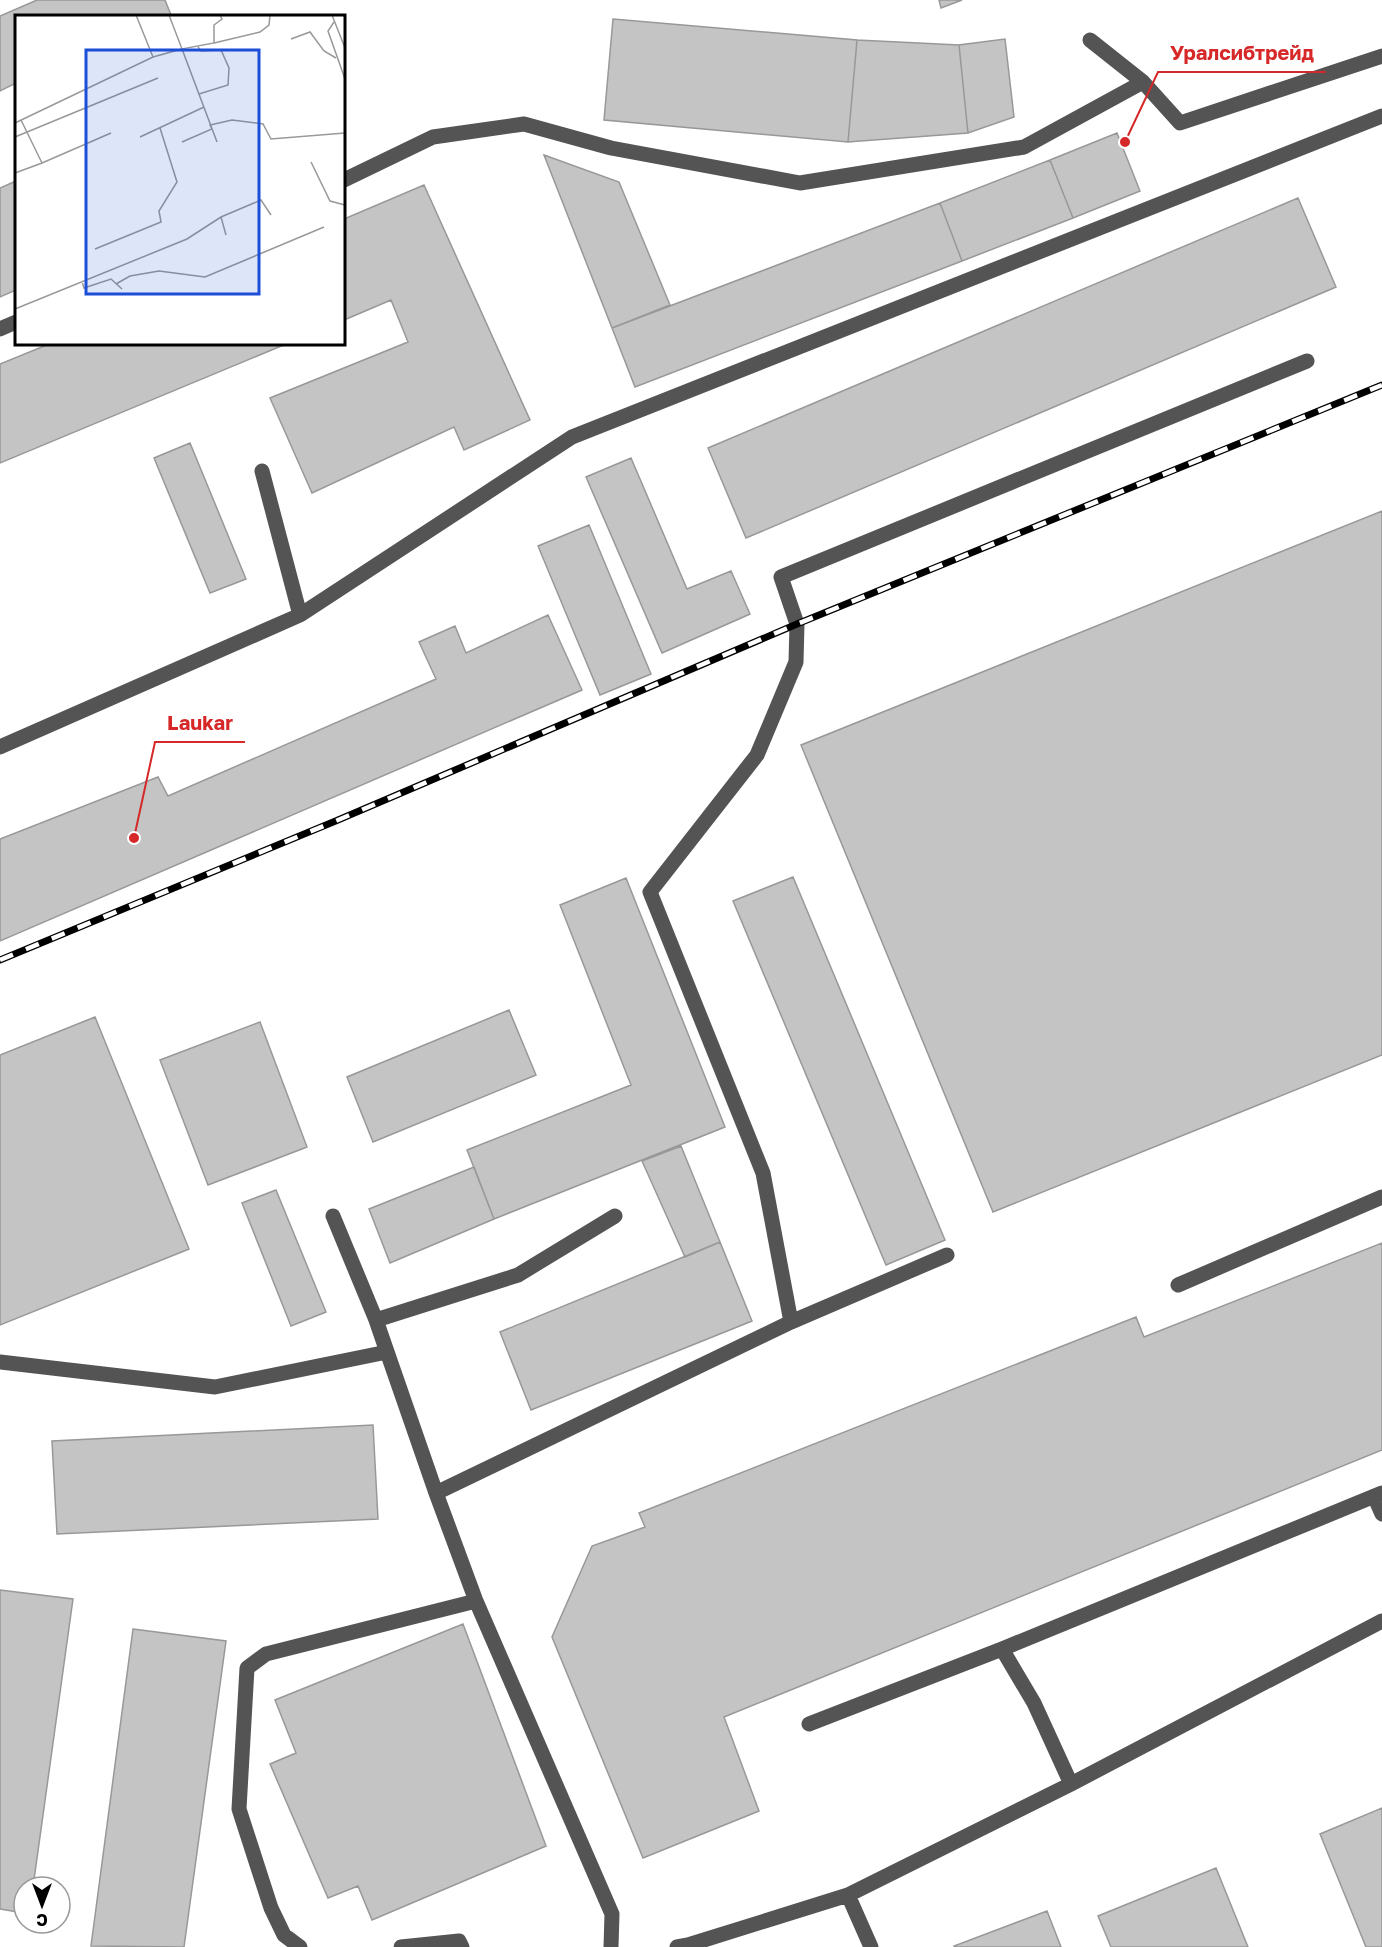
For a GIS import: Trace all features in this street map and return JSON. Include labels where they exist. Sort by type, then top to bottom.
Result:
[{"type":"lane","points":[[1090,40],[1143,81],[1180,123],[1382,57]]},
{"type":"lane","points":[[345,180],[433,137],[524,124],[611,148],[800,183],[1024,147],[1143,81]]},
{"type":"lane","points":[[0,747],[300,615],[572,437],[1382,116]]},
{"type":"lane","points":[[0,329],[15,322]]},
{"type":"lane","points":[[791,1322],[763,1173],[650,892],[757,755],[796,662],[797,624],[781,577],[1307,361]]},
{"type":"lane","points":[[262,471],[300,615]]},
{"type":"lane","points":[[1178,1285],[1382,1197]]},
{"type":"lane","points":[[333,1215],[376,1320],[476,1601],[612,1914],[611,1947]]},
{"type":"lane","points":[[376,1320],[518,1275],[615,1215]]},
{"type":"lane","points":[[436,1493],[791,1322],[947,1255]]},
{"type":"lane","points":[[0,1362],[215,1387],[387,1352]]},
{"type":"lane","points":[[809,1724],[1002,1649],[1378,1495],[1382,1514]]},
{"type":"lane","points":[[300,1947],[284,1935],[271,1908],[239,1809],[247,1668],[266,1653],[476,1601]]},
{"type":"lane","points":[[677,1947],[848,1894],[1071,1784],[1382,1621]]},
{"type":"lane","points":[[1002,1649],[1034,1703],[1071,1784]]},
{"type":"lane","points":[[848,1894],[871,1947]]},
{"type":"lane","points":[[401,1947],[459,1941],[462,1947]]},
{"type":"building","points":[[37,0],[165,0],[171,15],[15,15],[15,84],[0,91],[0,16]]},
{"type":"building","points":[[939,0],[962,0],[941,8]]},
{"type":"building","points":[[613,19],[857,40],[848,142],[604,120]]},
{"type":"building","points":[[1005,39],[1014,117],[968,133],[959,45]]},
{"type":"building","points":[[857,40],[959,45],[968,133],[848,142]]},
{"type":"building","points":[[1117,133],[1140,191],[1073,218],[1050,160]]},
{"type":"building","points":[[544,155],[619,182],[670,305],[612,328]]},
{"type":"building","points":[[1050,160],[1073,218],[962,261],[940,203]]},
{"type":"building","points":[[15,181],[15,290],[0,297],[0,188]]},
{"type":"building","points":[[424,185],[530,420],[464,450],[454,427],[312,493],[270,398],[408,342],[391,300],[345,320],[345,219]]},
{"type":"building","points":[[1298,198],[1336,287],[746,538],[708,448]]},
{"type":"building","points":[[940,203],[962,261],[635,387],[612,328]]},
{"type":"building","points":[[47,345],[284,345],[0,463],[0,364]]},
{"type":"building","points":[[190,443],[246,579],[210,593],[154,458]]},
{"type":"building","points":[[631,458],[687,589],[731,571],[750,614],[662,653],[586,477]]},
{"type":"building","points":[[1382,511],[1382,1055],[993,1212],[801,745]]},
{"type":"building","points":[[589,525],[651,674],[600,695],[538,546]]},
{"type":"building","points":[[548,615],[582,690],[0,941],[0,839],[158,777],[168,796],[436,679],[419,642],[455,626],[466,653]]},
{"type":"building","points":[[793,877],[945,1240],[886,1265],[733,901]]},
{"type":"building","points":[[626,878],[725,1127],[494,1219],[467,1150],[631,1085],[560,905]]},
{"type":"building","points":[[509,1010],[536,1075],[373,1142],[347,1077]]},
{"type":"building","points":[[95,1017],[189,1249],[0,1325],[0,1055]]},
{"type":"building","points":[[260,1022],[307,1147],[208,1185],[160,1060]]},
{"type":"building","points":[[681,1146],[720,1242],[685,1257],[642,1161]]},
{"type":"building","points":[[474,1167],[494,1219],[390,1263],[369,1209]]},
{"type":"building","points":[[276,1190],[326,1312],[291,1326],[242,1203]]},
{"type":"building","points":[[720,1242],[752,1321],[531,1410],[500,1332]]},
{"type":"building","points":[[1382,1243],[1382,1450],[724,1717],[759,1811],[643,1858],[552,1637],[592,1546],[645,1527],[639,1513],[1136,1317],[1144,1337]]},
{"type":"building","points":[[373,1425],[378,1519],[57,1534],[52,1441]]},
{"type":"building","points":[[0,1590],[73,1599],[35,1875],[12,1875],[12,1911],[0,1909]]},
{"type":"building","points":[[463,1624],[546,1846],[372,1920],[358,1886],[328,1898],[270,1764],[296,1753],[275,1700]]},
{"type":"building","points":[[133,1629],[226,1641],[184,1947],[91,1946]]},
{"type":"building","points":[[1382,1808],[1382,1947],[1366,1947],[1320,1834]]},
{"type":"building","points":[[1216,1868],[1248,1947],[1111,1947],[1098,1916]]},
{"type":"building","points":[[1047,1911],[1061,1947],[954,1946]]},
{"type":"railway","points":[[0,960],[338,820],[797,624],[1382,385]]},
{"type":"place","name":"Уралcибтрейд","points":[[1125,142]]},
{"type":"place","name":"Laukar","points":[[134,838]]}]
